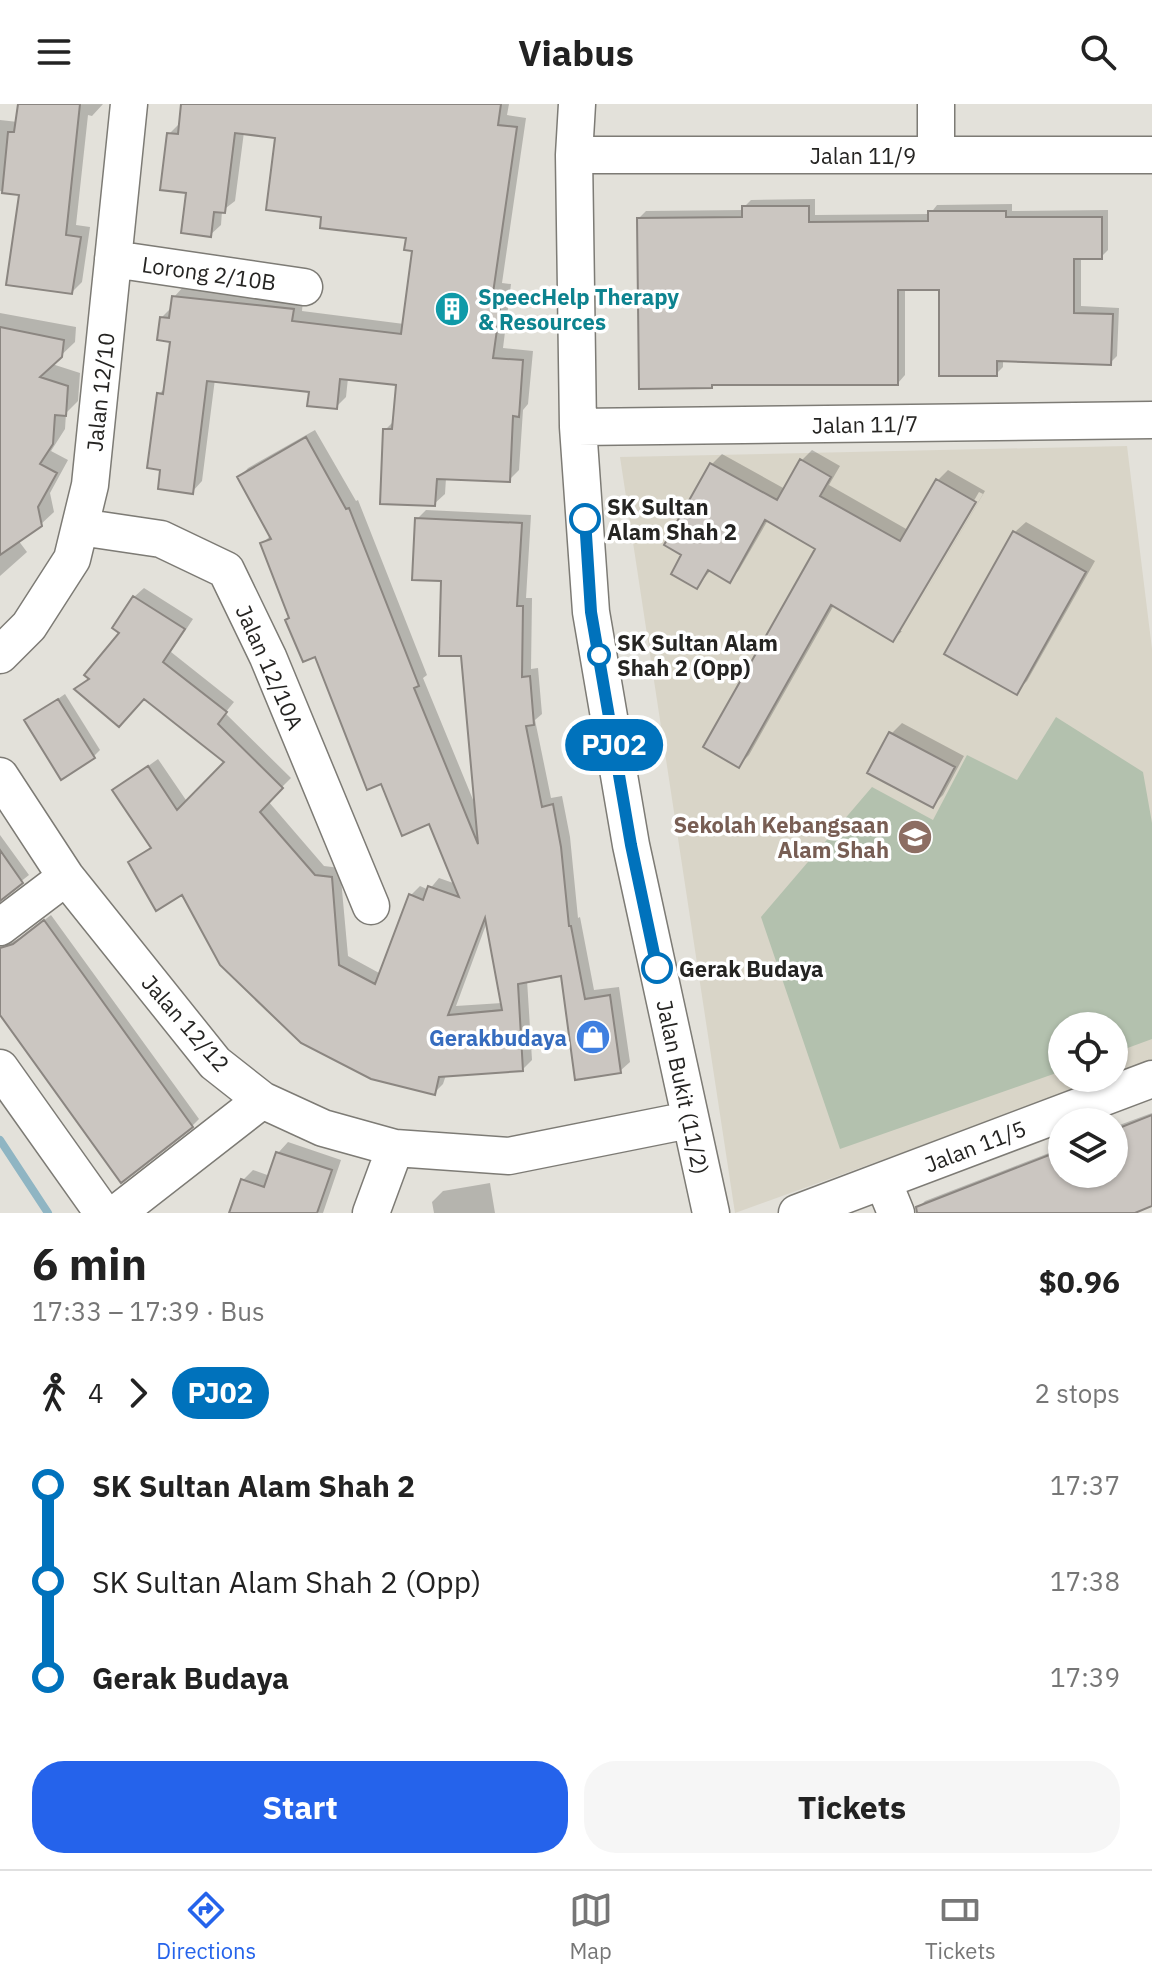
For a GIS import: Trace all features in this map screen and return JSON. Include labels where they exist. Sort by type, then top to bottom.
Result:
[{"type":"street","name":"Jalan 12/10","points":[[0,655],[29,626],[72,559],[80,527],[94,456],[129,104]]},
{"type":"street","name":"Jalan Bukit (11/2)","points":[[577,104],[574,155],[578,427],[591,612],[631,845],[711,1213]]},
{"type":"street","points":[[936,104],[936,155]]},
{"type":"street","name":"Jalan 11/9","points":[[574,155],[1152,155]]},
{"type":"street","name":"Lorong 2/10B","points":[[113,259],[304,287]]},
{"type":"street","name":"Jalan 11/7","points":[[578,427],[1152,420]]},
{"type":"street","name":"Jalan 12/10A","points":[[80,527],[161,539],[226,570],[268,657],[371,906]]},
{"type":"street","name":"Jalan 12/12","points":[[0,776],[66,877],[215,1063],[262,1100],[323,1128],[395,1148],[509,1156],[689,1120]]},
{"type":"street","points":[[0,927],[66,877]]},
{"type":"street","points":[[0,1068],[103,1213]]},
{"type":"street","name":"Jalan 11/5","points":[[797,1213],[890,1197],[1152,1079]]},
{"type":"street","points":[[117,1213],[262,1100]]},
{"type":"street","points":[[371,1213],[395,1148]]},
{"type":"shaded area","name":"Sekolah Kebangsaan Alam Shah","points":[[1127,446],[1152,649],[1152,1063],[1128,1072],[1128,1012],[1048,1012],[1048,1092],[1071,1092],[735,1213],[620,457]]},
{"type":"green space","points":[[1056,717],[1143,772],[1152,823],[1152,1039],[1128,1048],[1128,1012],[1048,1012],[1048,1076],[840,1149],[761,917],[872,787],[933,820],[967,755],[1017,780]]},
{"type":"building","points":[[18,104],[80,104],[66,235],[81,237],[72,294],[6,285],[19,195],[2,193],[8,132],[14,132]]},
{"type":"building","points":[[181,104],[501,104],[498,125],[517,127],[493,293],[502,294],[493,358],[523,360],[519,417],[513,416],[510,482],[437,479],[435,506],[380,504],[383,429],[392,429],[396,385],[340,379],[337,409],[307,406],[309,392],[207,381],[193,494],[158,489],[160,470],[147,468],[157,393],[163,394],[170,342],[157,340],[160,317],[169,318],[172,296],[294,309],[292,321],[401,334],[412,251],[404,250],[406,238],[320,228],[321,217],[266,210],[275,138],[235,133],[225,213],[214,212],[211,237],[181,233],[186,193],[160,190],[167,133],[178,134]]},
{"type":"building","points":[[742,206],[809,206],[809,222],[928,221],[928,211],[1006,211],[1006,217],[1102,217],[1102,259],[1074,259],[1074,313],[1113,314],[1111,365],[997,361],[997,376],[939,376],[939,290],[898,290],[898,385],[712,385],[712,388],[639,389],[637,218],[742,217]]},
{"type":"building","points":[[0,327],[64,340],[62,357],[40,377],[68,386],[66,416],[55,415],[53,444],[40,464],[57,473],[38,507],[42,526],[0,555]]},
{"type":"building","points":[[306,437],[346,509],[349,508],[419,686],[414,688],[478,844],[461,656],[439,656],[441,581],[412,580],[415,518],[522,523],[517,606],[523,606],[522,677],[530,676],[534,725],[526,726],[542,807],[553,804],[569,926],[585,999],[610,995],[621,1073],[575,1080],[561,976],[518,984],[523,1071],[439,1077],[435,1095],[371,1079],[301,1043],[220,965],[182,895],[156,911],[128,862],[151,848],[112,790],[148,766],[177,810],[224,762],[144,699],[119,727],[74,689],[89,679],[84,675],[119,633],[112,628],[133,596],[185,629],[163,662],[227,712],[218,724],[283,788],[260,812],[315,875],[332,877],[339,965],[375,984],[409,894],[423,900],[428,886],[459,897],[429,824],[402,836],[381,784],[367,790],[315,657],[303,662],[285,620],[289,618],[260,543],[271,539],[237,477]],"holes":[[[485,918],[502,1010],[448,1015]]]},
{"type":"building","points":[[800,459],[831,477],[820,496],[900,541],[936,479],[976,502],[893,642],[831,605],[739,768],[703,747],[815,549],[765,520],[730,583],[708,570],[697,589],[671,574],[681,555],[664,545],[710,463],[777,500]]},
{"type":"building","points":[[1013,531],[1086,572],[1017,695],[944,654]]},
{"type":"building","points":[[58,699],[95,758],[61,780],[24,720]]},
{"type":"building","points":[[889,732],[955,767],[933,808],[867,773]]},
{"type":"building","points":[[0,850],[23,883],[0,901]]},
{"type":"building","points":[[44,920],[193,1127],[121,1183],[0,1015],[0,948],[13,944]]},
{"type":"building","points":[[1152,1115],[1152,1206],[1135,1213],[917,1213],[916,1207],[1048,1155],[1048,1188],[1128,1188],[1128,1124]]},
{"type":"building","points":[[276,1152],[332,1170],[317,1213],[229,1213],[241,1179],[264,1187]]},
{"type":"waterway","points":[[0,1140],[48,1213]]},
{"type":"bus line","name":"PJ02","points":[[585,519],[591,612],[631,845],[657,968]]},
{"type":"place","name":"SpeecHelp Therapy & Resources","points":[[452,309]]},
{"type":"place","name":"SK Sultan Alam Shah 2","points":[[585,519]]},
{"type":"place","name":"SK Sultan Alam Shah 2 (Opp)","points":[[599,655]]},
{"type":"place","name":"Sekolah Kebangsaan Alam Shah","points":[[915,837]]},
{"type":"place","name":"Gerak Budaya","points":[[657,968]]},
{"type":"place","name":"Gerakbudaya","points":[[593,1037]]}]
